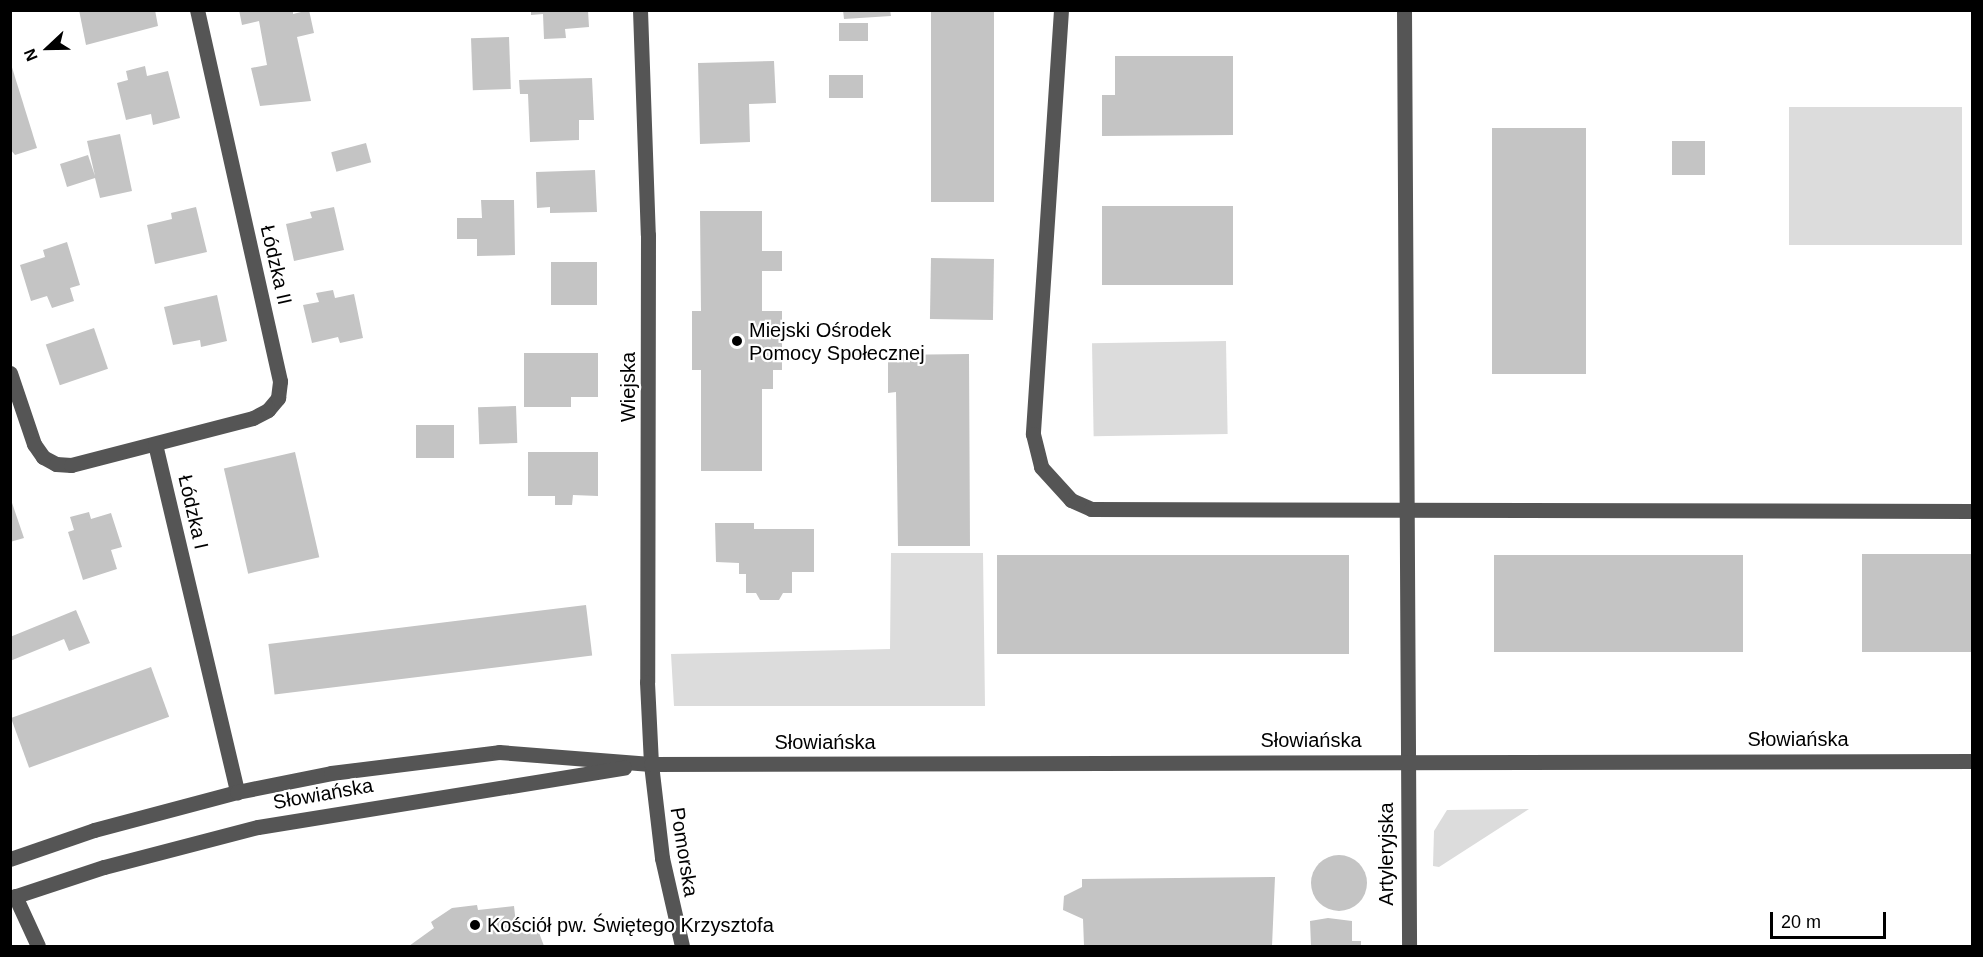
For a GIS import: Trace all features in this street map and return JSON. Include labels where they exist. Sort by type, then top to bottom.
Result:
[{"type":"street","name":"Łódzka II","points":[[155,444],[253,418],[268,410],[278,398],[280,381],[197,10]]},
{"type":"street","name":"Wiejska","points":[[640,10],[648,235],[647,668],[651,764]]},
{"type":"street","points":[[1061,10],[1033,434],[1041,467],[1071,500],[1091,509],[1405,509],[1693,513],[1972,511]]},
{"type":"street","name":"Artyleryjska","points":[[1404,10],[1409,946]]},
{"type":"street","points":[[10,373],[34,444],[43,457],[56,464],[71,465],[155,444]]},
{"type":"street","name":"Łódzka I","points":[[155,444],[237,792]]},
{"type":"street","name":"Słowiańska","points":[[10,859],[94,830],[237,792],[331,773],[499,752],[651,764],[1972,761]]},
{"type":"street","name":"Słowiańska","points":[[13,897],[104,867],[258,827],[651,764]]},
{"type":"street","name":"Pomorska","points":[[651,764],[667,891],[682,946]]},
{"type":"street","points":[[13,897],[38,946]]},
{"type":"shaded area","points":[[1789,107],[1962,107],[1962,245],[1789,245]]},
{"type":"shaded area","points":[[1226,341],[1228,434],[1094,436],[1092,343]]},
{"type":"shaded area","points":[[891,553],[983,553],[985,706],[674,706],[671,654],[890,649]]},
{"type":"shaded area","points":[[1529,809],[1439,867],[1433,866],[1434,831],[1447,810]]},
{"type":"building","points":[[79,10],[155,10],[158,26],[86,45]]},
{"type":"building","points":[[239,10],[293,10],[293,14],[309,10],[314,33],[297,37],[311,101],[260,106],[251,68],[267,65],[259,21],[242,25]]},
{"type":"building","points":[[531,10],[588,10],[589,27],[565,29],[566,38],[544,39],[543,14],[531,15]]},
{"type":"building","points":[[843,10],[890,10],[891,16],[844,19]]},
{"type":"building","points":[[931,10],[994,10],[994,202],[931,202]]},
{"type":"building","points":[[839,23],[868,23],[868,41],[839,41]]},
{"type":"building","points":[[509,37],[511,89],[473,90],[471,38]]},
{"type":"building","points":[[1115,56],[1233,56],[1233,135],[1102,136],[1102,95],[1115,95]]},
{"type":"building","points":[[10,61],[37,148],[15,155],[10,149]]},
{"type":"building","points":[[774,61],[776,103],[749,104],[750,142],[700,144],[698,63]]},
{"type":"building","points":[[145,66],[147,76],[168,71],[180,118],[153,125],[151,114],[126,120],[117,83],[128,80],[126,71]]},
{"type":"building","points":[[829,75],[863,75],[863,98],[829,98]]},
{"type":"building","points":[[592,78],[594,120],[579,120],[579,140],[530,142],[528,94],[520,94],[519,80]]},
{"type":"building","points":[[1492,128],[1586,128],[1586,374],[1492,374]]},
{"type":"building","points":[[120,134],[132,191],[100,198],[95,178],[67,187],[60,164],[88,155],[95,176],[87,141]]},
{"type":"building","points":[[1672,141],[1705,141],[1705,175],[1672,175]]},
{"type":"building","points":[[366,143],[371,162],[336,172],[331,152]]},
{"type":"building","points":[[595,170],[597,212],[550,213],[550,207],[537,208],[536,172]]},
{"type":"building","points":[[481,200],[514,200],[515,255],[477,256],[477,239],[457,239],[457,218],[482,218]]},
{"type":"building","points":[[1102,206],[1233,206],[1233,285],[1102,285]]},
{"type":"building","points":[[196,207],[207,252],[155,264],[147,225],[172,219],[171,213]]},
{"type":"building","points":[[334,207],[344,250],[294,261],[286,224],[312,218],[310,212]]},
{"type":"building","name":"Miejski Ośrodek Pomocy Społecznej","points":[[700,211],[762,211],[762,251],[782,251],[782,271],[762,271],[762,311],[782,311],[782,370],[773,370],[773,389],[762,389],[762,471],[701,471],[701,370],[692,370],[692,311],[701,311]]},
{"type":"building","points":[[67,242],[80,285],[70,288],[74,301],[52,308],[47,296],[31,301],[20,265],[45,257],[43,250]]},
{"type":"building","points":[[931,258],[994,259],[993,320],[930,319]]},
{"type":"building","points":[[551,262],[597,262],[597,305],[551,305]]},
{"type":"building","points":[[333,290],[335,298],[354,294],[363,338],[340,343],[338,337],[312,343],[303,305],[319,302],[316,293]]},
{"type":"building","points":[[217,295],[227,341],[201,347],[200,340],[173,345],[164,307]]},
{"type":"building","points":[[94,328],[108,369],[60,385],[46,345]]},
{"type":"building","points":[[524,353],[598,353],[598,397],[571,397],[571,407],[524,407]]},
{"type":"building","points":[[969,354],[970,546],[898,546],[896,392],[888,393],[888,355]]},
{"type":"building","points":[[516,406],[517,443],[479,444],[478,407]]},
{"type":"building","points":[[416,425],[454,425],[454,458],[416,458]]},
{"type":"building","points":[[295,452],[319,557],[248,574],[224,468]]},
{"type":"building","points":[[528,452],[598,452],[598,496],[573,495],[572,505],[555,505],[555,496],[528,496]]},
{"type":"building","points":[[10,497],[24,538],[10,542]]},
{"type":"building","points":[[89,512],[91,519],[111,513],[122,547],[111,550],[117,569],[83,580],[68,532],[74,530],[70,517]]},
{"type":"building","points":[[715,523],[754,523],[754,529],[814,529],[814,572],[792,572],[792,593],[783,593],[779,600],[760,600],[756,593],[746,593],[746,574],[739,574],[739,563],[716,562]]},
{"type":"building","points":[[1862,554],[1972,554],[1972,652],[1862,652]]},
{"type":"building","points":[[997,555],[1349,555],[1349,654],[997,654]]},
{"type":"building","points":[[1494,555],[1743,555],[1743,652],[1494,652]]},
{"type":"building","points":[[586,605],[592,656],[275,695],[268,644]]},
{"type":"building","points":[[76,610],[90,643],[69,651],[64,639],[10,661],[10,637]]},
{"type":"building","points":[[151,667],[169,717],[29,768],[11,718]]},
{"type":"building","points":[[1339,855],[1350,857],[1359,863],[1365,872],[1367,883],[1365,894],[1359,903],[1350,909],[1339,911],[1328,909],[1319,903],[1313,894],[1311,883],[1313,872],[1319,863],[1328,857]]},
{"type":"building","points":[[1275,877],[1272,946],[1084,946],[1083,919],[1063,910],[1064,896],[1082,887],[1082,879]]},
{"type":"building","name":"Kościół pw. Świętego Krzysztofa","points":[[477,905],[478,910],[514,906],[517,933],[538,930],[544,946],[409,946],[434,928],[431,922],[452,908]]},
{"type":"building","points":[[1328,918],[1352,921],[1352,941],[1361,941],[1361,946],[1311,946],[1310,921]]},
{"type":"place","name":"Miejski Ośrodek Pomocy Społecznej","points":[[737,341]]},
{"type":"place","name":"Kościół pw. Świętego Krzysztofa","points":[[475,925]]}]
